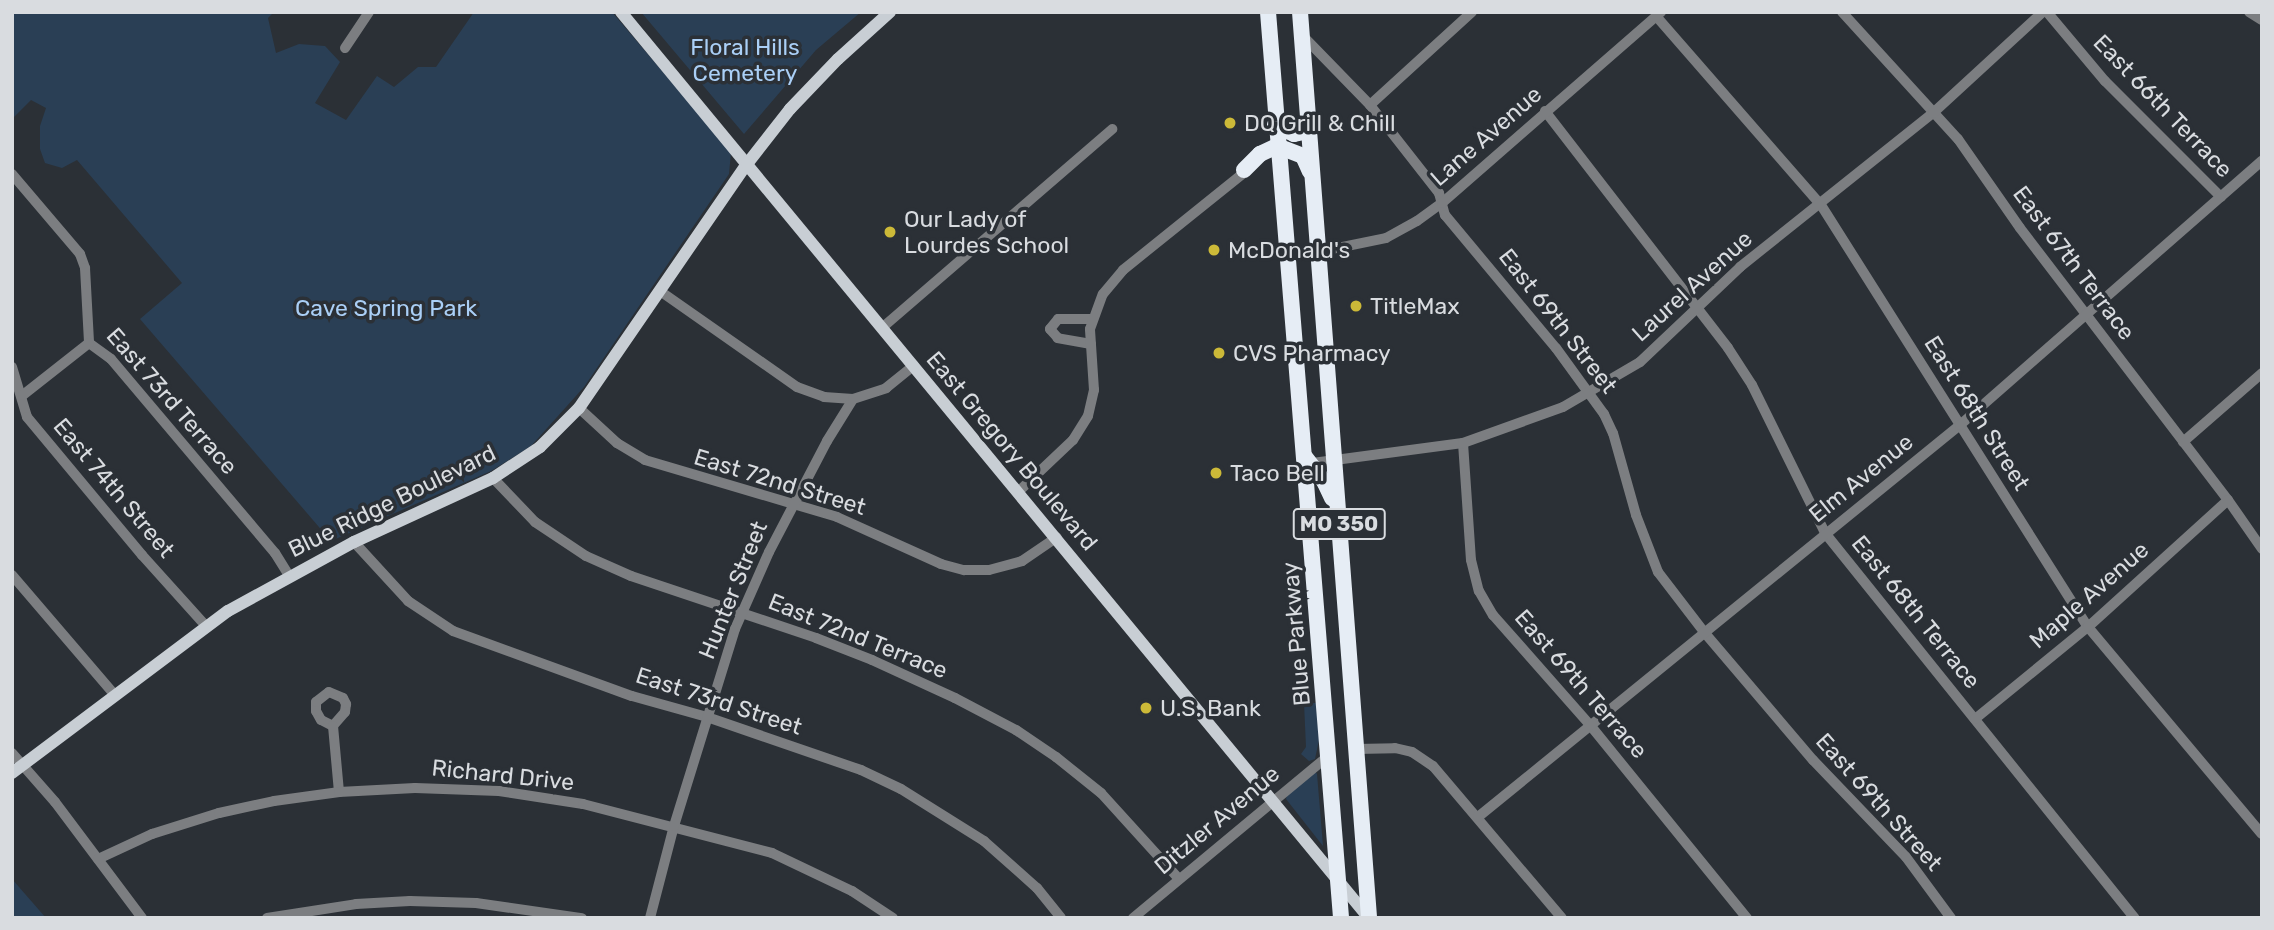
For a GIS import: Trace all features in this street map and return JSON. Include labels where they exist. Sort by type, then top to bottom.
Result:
[{"type":"highway","name":"Blue Parkway","points":[[1268,12],[1278,166],[1307,461],[1341,918]]},
{"type":"highway","name":"MO 350","points":[[1300,12],[1369,918]]},
{"type":"highway","points":[[1275,125],[1294,134],[1308,131]]},
{"type":"highway","points":[[1245,171],[1259,154],[1277,146],[1303,156],[1312,178]]},
{"type":"highway","points":[[1245,171],[1262,164],[1278,166]]},
{"type":"highway","points":[[1307,461],[1325,483],[1338,514]]},
{"type":"main road","name":"East Gregory Boulevard","points":[[621,12],[1369,918]]},
{"type":"main road","name":"Blue Ridge Boulevard","points":[[17,768],[205,625],[289,575],[493,478],[540,447],[579,408],[747,164],[790,109],[838,59],[890,12]]},
{"type":"street","points":[[345,48],[369,12]]},
{"type":"street","points":[[1370,105],[1472,12]]},
{"type":"street","name":"East 67th Terrace","points":[[1842,12],[1958,139],[2020,228],[2228,500],[2262,549]]},
{"type":"street","name":"Laurel Avenue","points":[[1307,461],[1334,460],[1463,443],[1544,416],[1640,362],[1740,267],[1933,113],[2045,12]]},
{"type":"street","name":"East 66th Terrace","points":[[2045,12],[2105,81],[2221,197]]},
{"type":"street","points":[[2249,12],[2262,20]]},
{"type":"street","name":"Lane Avenue","points":[[1318,251],[1386,238],[1442,203],[1659,14]]},
{"type":"street","name":"East 68th Street","points":[[1659,14],[1821,205],[2088,627],[2262,834]]},
{"type":"street","name":"East 69th Street","points":[[1302,35],[1370,105],[1440,193],[1445,215],[1589,392],[1613,433],[1651,558],[1703,632],[1813,760],[1906,857],[1951,918]]},
{"type":"street","name":"East 68th Terrace","points":[[1545,111],[1698,309],[1752,385],[1825,533],[2135,918]]},
{"type":"street","points":[[883,327],[1112,129]]},
{"type":"street","name":"Elm Avenue","points":[[1478,817],[1960,425],[2262,162]]},
{"type":"street","points":[[1019,491],[1073,440],[1088,416],[1094,390],[1092,318],[1103,294],[1123,270],[1245,171]]},
{"type":"street","name":"East 73rd Terrace","points":[[12,174],[80,254],[85,268],[89,343],[111,359],[275,553],[289,575]]},
{"type":"street","points":[[660,291],[797,387],[824,397],[853,399],[886,388],[914,365]]},
{"type":"street","points":[[1091,344],[1058,338],[1050,329],[1058,319],[1092,318]]},
{"type":"street","points":[[23,396],[89,343]]},
{"type":"street","name":"East 74th Street","points":[[12,367],[23,396],[27,417],[142,555],[205,625]]},
{"type":"street","points":[[2183,442],[2262,373]]},
{"type":"street","name":"Hunter Street","points":[[650,918],[674,826],[742,612],[792,505],[853,399]]},
{"type":"street","name":"East 72nd Street","points":[[579,408],[617,443],[645,460],[837,517],[941,564],[964,570],[989,570],[1023,561],[1057,537]]},
{"type":"street","name":"East 69th Terrace","points":[[1463,443],[1471,560],[1479,591],[1493,615],[1591,724],[1747,918]]},
{"type":"street","name":"East 72nd Terrace","points":[[493,478],[536,522],[586,556],[631,576],[742,612],[872,660],[955,698],[1016,730],[1056,757],[1101,793],[1179,879]]},
{"type":"street","name":"Maple Avenue","points":[[1975,719],[2088,627],[2228,500]]},
{"type":"street","name":"East 73rd Street","points":[[354,542],[408,601],[453,631],[632,696],[707,717],[861,770],[940,810],[984,841],[1024,876],[1061,918]]},
{"type":"street","points":[[12,575],[114,694]]},
{"type":"street","points":[[333,726],[339,792]]},
{"type":"street","points":[[1356,749],[1395,748],[1412,752],[1433,766],[1562,918]]},
{"type":"street","points":[[12,752],[17,768],[55,802],[142,918]]},
{"type":"street","name":"Ditzler Avenue","points":[[1133,918],[1328,756]]},
{"type":"street","name":"Richard Drive","points":[[98,859],[152,834],[219,813],[339,792],[415,788],[499,791],[583,804],[772,853],[813,870],[893,918]]},
{"type":"street","points":[[267,918],[356,904],[410,901],[476,903],[582,918]]},
{"type":"green space","name":"Cave Spring Park","points":[[12,12],[274,12],[268,18],[276,53],[299,44],[325,46],[340,62],[315,103],[346,120],[377,76],[394,87],[418,67],[436,67],[474,12],[612,12],[731,152],[729,174],[584,387],[531,446],[491,471],[331,541],[140,319],[182,283],[77,160],[62,168],[45,163],[40,149],[40,126],[46,108],[31,100],[12,119]]},
{"type":"green space","name":"Floral Hills Cemetery","points":[[641,12],[861,12],[816,50],[744,134]]},
{"type":"green space","points":[[1304,703],[1316,703],[1319,740],[1315,759],[1309,761],[1301,754],[1306,747]]},
{"type":"green space","points":[[1315,771],[1323,846],[1286,799],[1288,792]]},
{"type":"green space","points":[[12,879],[46,918],[12,918]]},
{"type":"place","name":"DQ Grill & Chill","points":[[1230,123]]},
{"type":"place","name":"Our Lady of Lourdes School","points":[[890,232]]},
{"type":"place","name":"McDonald's","points":[[1214,250]]},
{"type":"place","name":"TitleMax","points":[[1356,306]]},
{"type":"place","name":"CVS Pharmacy","points":[[1219,353]]},
{"type":"place","name":"Taco Bell","points":[[1216,473]]},
{"type":"place","name":"U.S. Bank","points":[[1146,708]]}]
